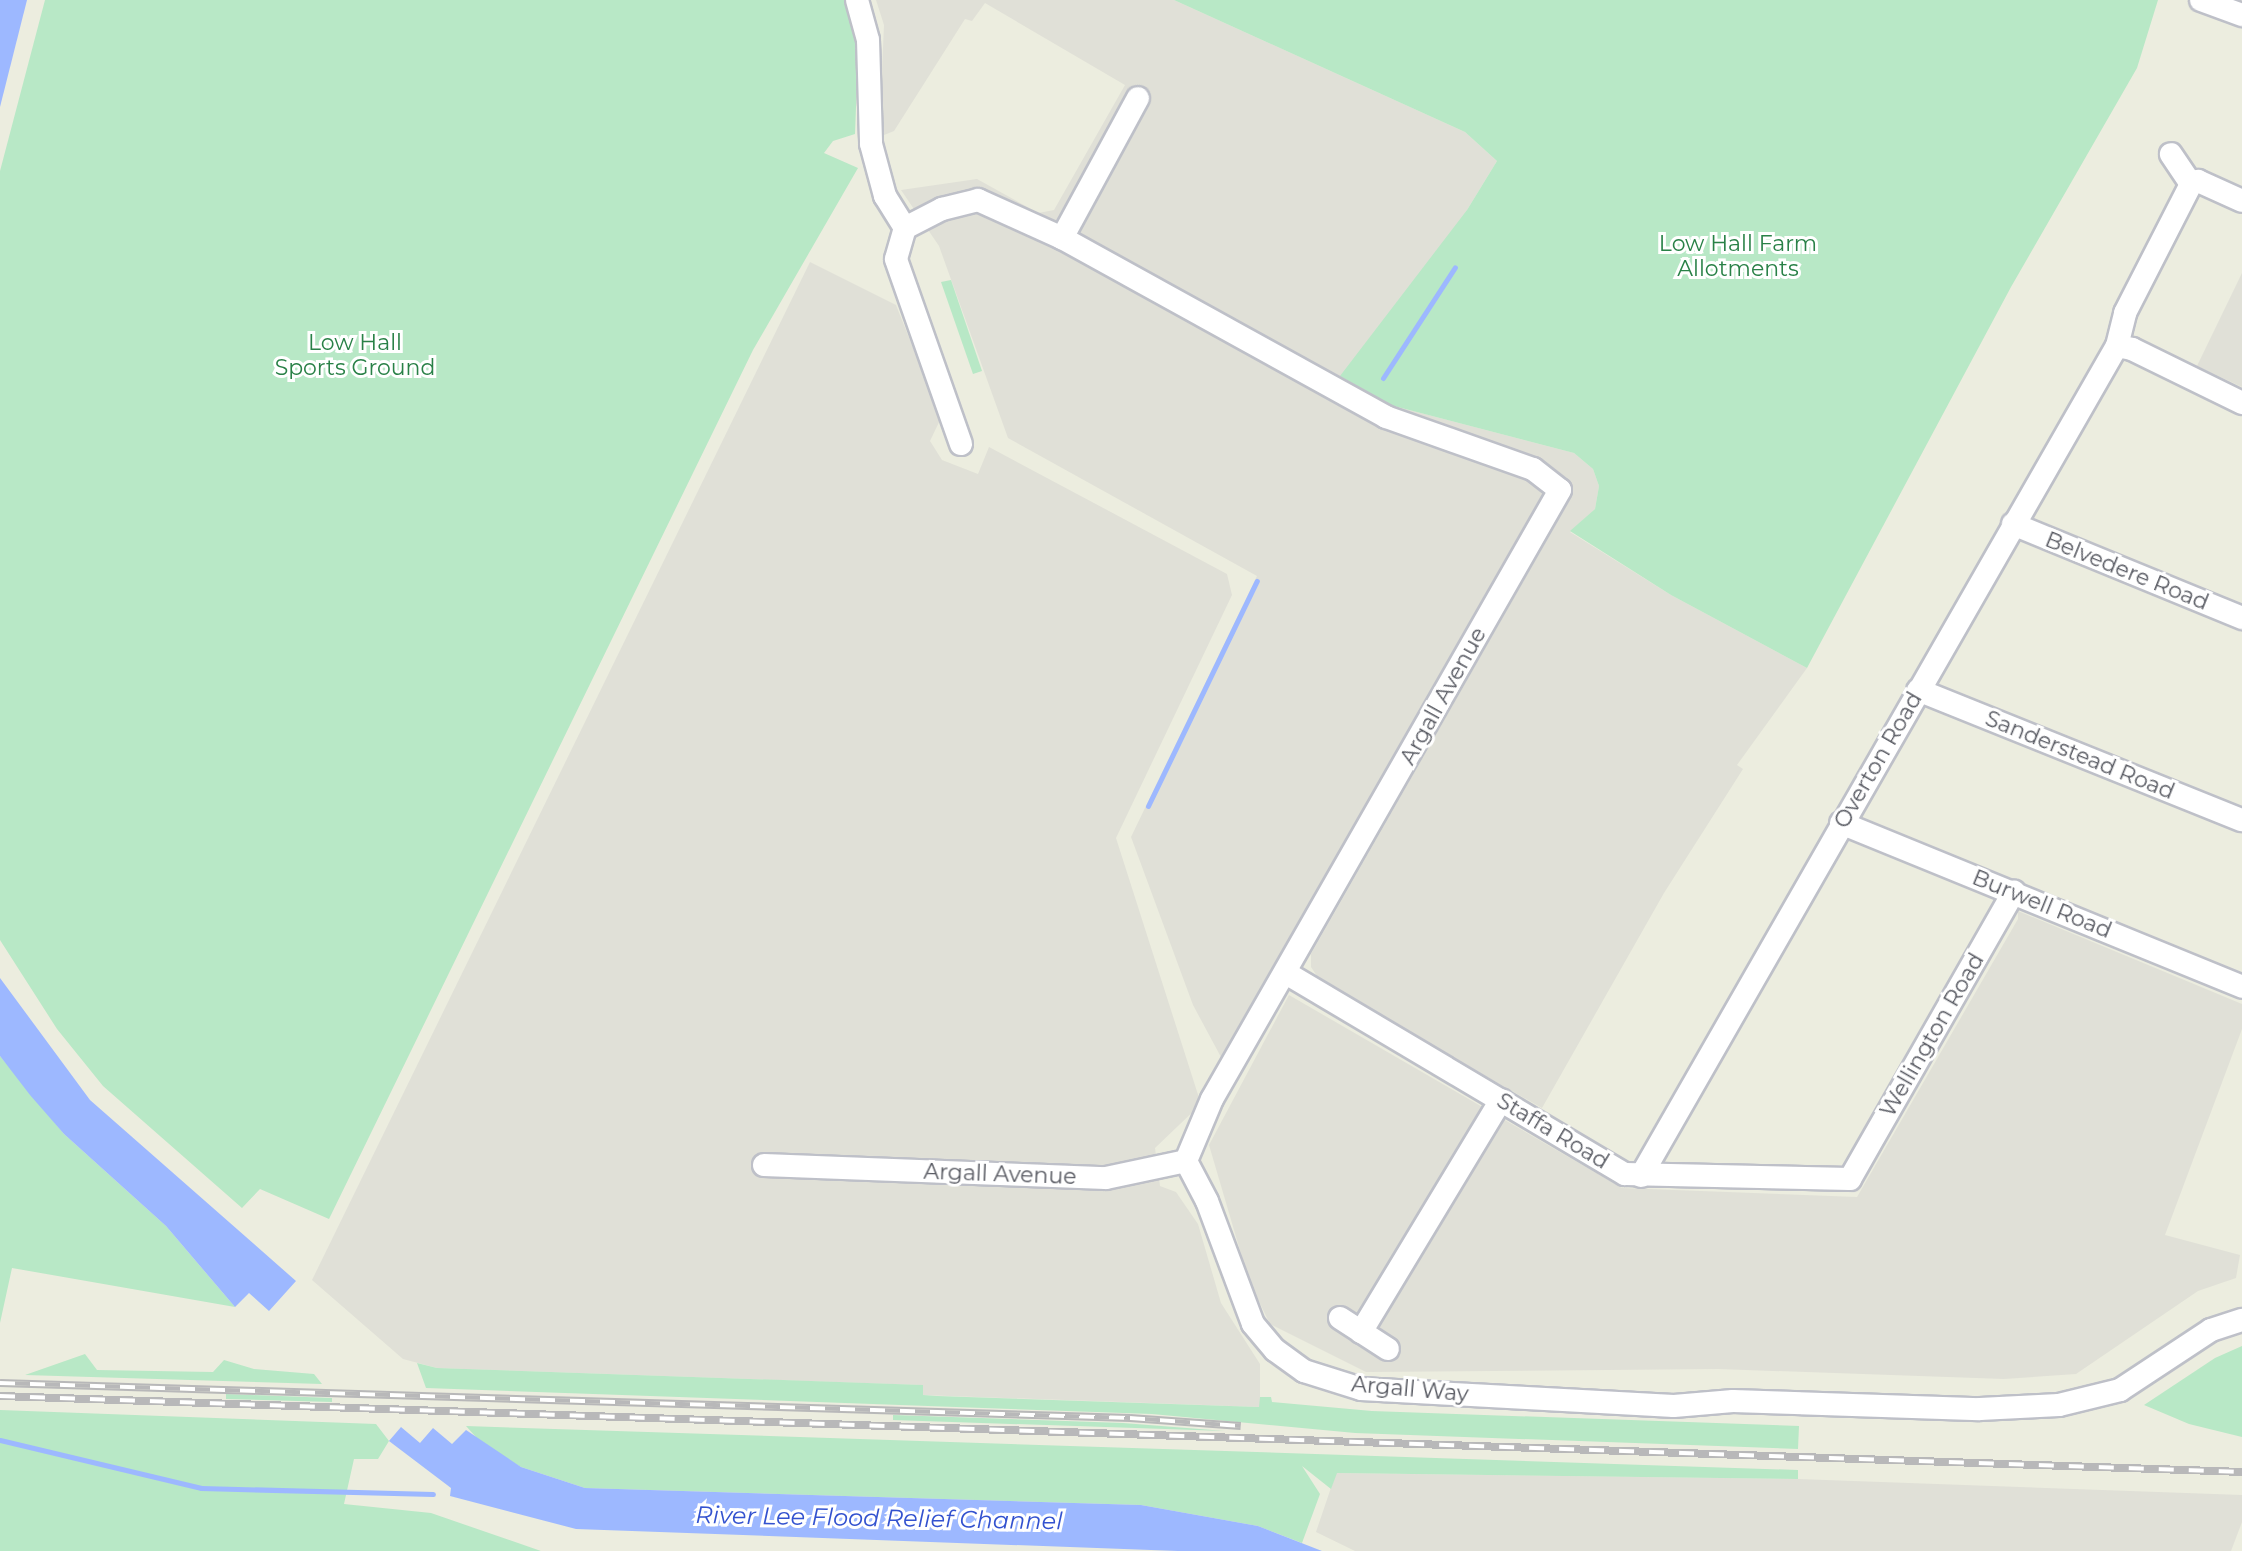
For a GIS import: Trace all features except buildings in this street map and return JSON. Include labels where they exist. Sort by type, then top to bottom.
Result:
[{"type":"street","points":[[857,0],[868,40],[873,153],[885,196],[905,228]]},
{"type":"street","points":[[2201,0],[2242,15]]},
{"type":"street","points":[[961,444],[898,269],[897,250],[905,228],[942,209],[978,200],[1062,238],[1138,98]]},
{"type":"street","points":[[2171,154],[2191,184],[2198,181],[2242,201]]},
{"type":"street","name":"Overton Road","points":[[1641,1176],[2117,346],[2125,313],[2191,184]]},
{"type":"street","name":"Argall Avenue","points":[[764,1165],[1106,1178],[1186,1161],[1212,1099],[1560,490],[1533,469],[1386,417],[1062,238]]},
{"type":"street","points":[[2117,346],[2132,349],[2242,403]]},
{"type":"street","name":"Belvedere Road","points":[[2013,524],[2242,618]]},
{"type":"street","name":"Sanderstead Road","points":[[1918,690],[2242,820]]},
{"type":"street","name":"Burwell Road","points":[[1841,823],[2242,987]]},
{"type":"street","name":"Wellington Road","points":[[1850,1179],[2014,892]]},
{"type":"street","name":"Staffa Road","points":[[1286,973],[1625,1174],[1850,1179]]},
{"type":"street","points":[[1361,1332],[1501,1100]]},
{"type":"street","name":"Argall Way","points":[[1186,1161],[1207,1201],[1253,1324],[1275,1350],[1304,1371],[1388,1392],[1668,1402],[1675,1395],[1727,1395],[1733,1401],[1980,1409],[2059,1405],[2120,1390],[2211,1330],[2242,1320]]},
{"type":"street","points":[[1340,1318],[1388,1349]]},
{"type":"shaded area","points":[[876,0],[1174,0],[1465,132],[1497,161],[1467,210],[1390,405],[1574,453],[1593,469],[1599,486],[1595,509],[1570,532],[1671,595],[1807,668],[1737,765],[1743,769],[1664,893],[1542,1108],[1321,982],[1311,967],[1311,954],[1556,524],[1545,518],[1222,1059],[1193,1005],[1131,837],[1257,576],[1008,438],[939,246],[901,190],[977,179],[1038,213],[1054,210],[1125,85],[985,3],[972,21],[965,19],[894,131],[879,137],[884,25]]},
{"type":"shaded area","points":[[810,262],[896,305],[941,418],[930,441],[942,460],[978,474],[989,447],[1227,574],[1232,595],[1116,838],[1201,1104],[1155,1148],[1160,1186],[1176,1192],[1198,1224],[1221,1303],[1260,1364],[1260,1407],[922,1395],[922,1385],[437,1368],[403,1359],[312,1280]]},
{"type":"shaded area","points":[[2242,273],[2242,387],[2197,366]]},
{"type":"shaded area","points":[[2018,911],[2242,1004],[2242,1029],[2165,1235],[2240,1255],[2236,1278],[2198,1291],[2076,1374],[2004,1379],[1718,1369],[1366,1372],[1270,1324],[1249,1281],[1209,1145],[1289,995],[1622,1188],[1857,1197],[2018,919]]},
{"type":"shaded area","points":[[1336,1473],[1798,1479],[2242,1495],[2242,1522],[2231,1551],[1355,1551],[1316,1532]]},
{"type":"green space","name":"Low Hall Sports Ground","points":[[45,0],[844,0],[851,23],[858,54],[855,134],[833,141],[824,153],[858,168],[753,350],[329,1219],[260,1189],[242,1208],[103,1086],[57,1029],[0,940],[0,171]]},
{"type":"green space","name":"Low Hall Farm Allotments","points":[[1174,0],[2158,0],[2137,68],[2011,287],[1807,668],[1671,595],[1570,531],[1595,509],[1599,486],[1593,469],[1574,453],[1390,405],[1340,376],[1467,210],[1497,161],[1465,132]]},
{"type":"green space","points":[[951,280],[982,371],[973,374],[941,282]]},
{"type":"green space","points":[[0,1056],[64,1134],[166,1226],[235,1307],[12,1268],[0,1323]]},
{"type":"green space","points":[[2242,1346],[2242,1437],[2189,1424],[2144,1405],[2215,1358]]},
{"type":"green space","points":[[85,1354],[97,1370],[213,1372],[224,1360],[254,1369],[314,1374],[322,1384],[25,1375]]},
{"type":"green space","points":[[417,1363],[437,1368],[923,1385],[923,1395],[937,1396],[1259,1407],[1260,1397],[1271,1397],[1272,1402],[1372,1411],[1799,1426],[1798,1449],[1355,1433],[1152,1414],[426,1388]]},
{"type":"green space","points":[[226,1394],[332,1398],[332,1402],[226,1399]]},
{"type":"green space","points":[[0,1410],[376,1424],[389,1441],[378,1459],[354,1459],[344,1504],[431,1513],[541,1551],[0,1551]]},
{"type":"green space","points":[[893,1415],[1123,1423],[1225,1431],[893,1420]]},
{"type":"green space","points":[[466,1426],[1798,1470],[1798,1479],[1337,1473],[1331,1489],[1302,1466],[1320,1494],[1302,1543],[1258,1526],[1141,1505],[585,1488],[521,1467],[484,1446]]},
{"type":"water","points":[[0,0],[27,0],[0,107]]},
{"type":"water","points":[[0,978],[90,1100],[296,1281],[269,1311],[249,1293],[235,1307],[166,1226],[64,1134],[30,1095],[0,1056]]},
{"type":"water","name":"River Lee Flood Relief Channel","points":[[401,1427],[420,1443],[433,1428],[452,1444],[466,1430],[521,1467],[585,1488],[1141,1505],[1258,1526],[1322,1551],[1178,1551],[576,1529],[450,1496],[451,1488],[389,1441]]},
{"type":"waterway","points":[[1383,378],[1455,267]]},
{"type":"waterway","points":[[1148,806],[1257,581]]},
{"type":"waterway","points":[[0,1440],[201,1488],[433,1494]]},
{"type":"railway","points":[[0,1383],[1130,1418],[1241,1426]]},
{"type":"railway","points":[[0,1396],[2242,1472]]}]
